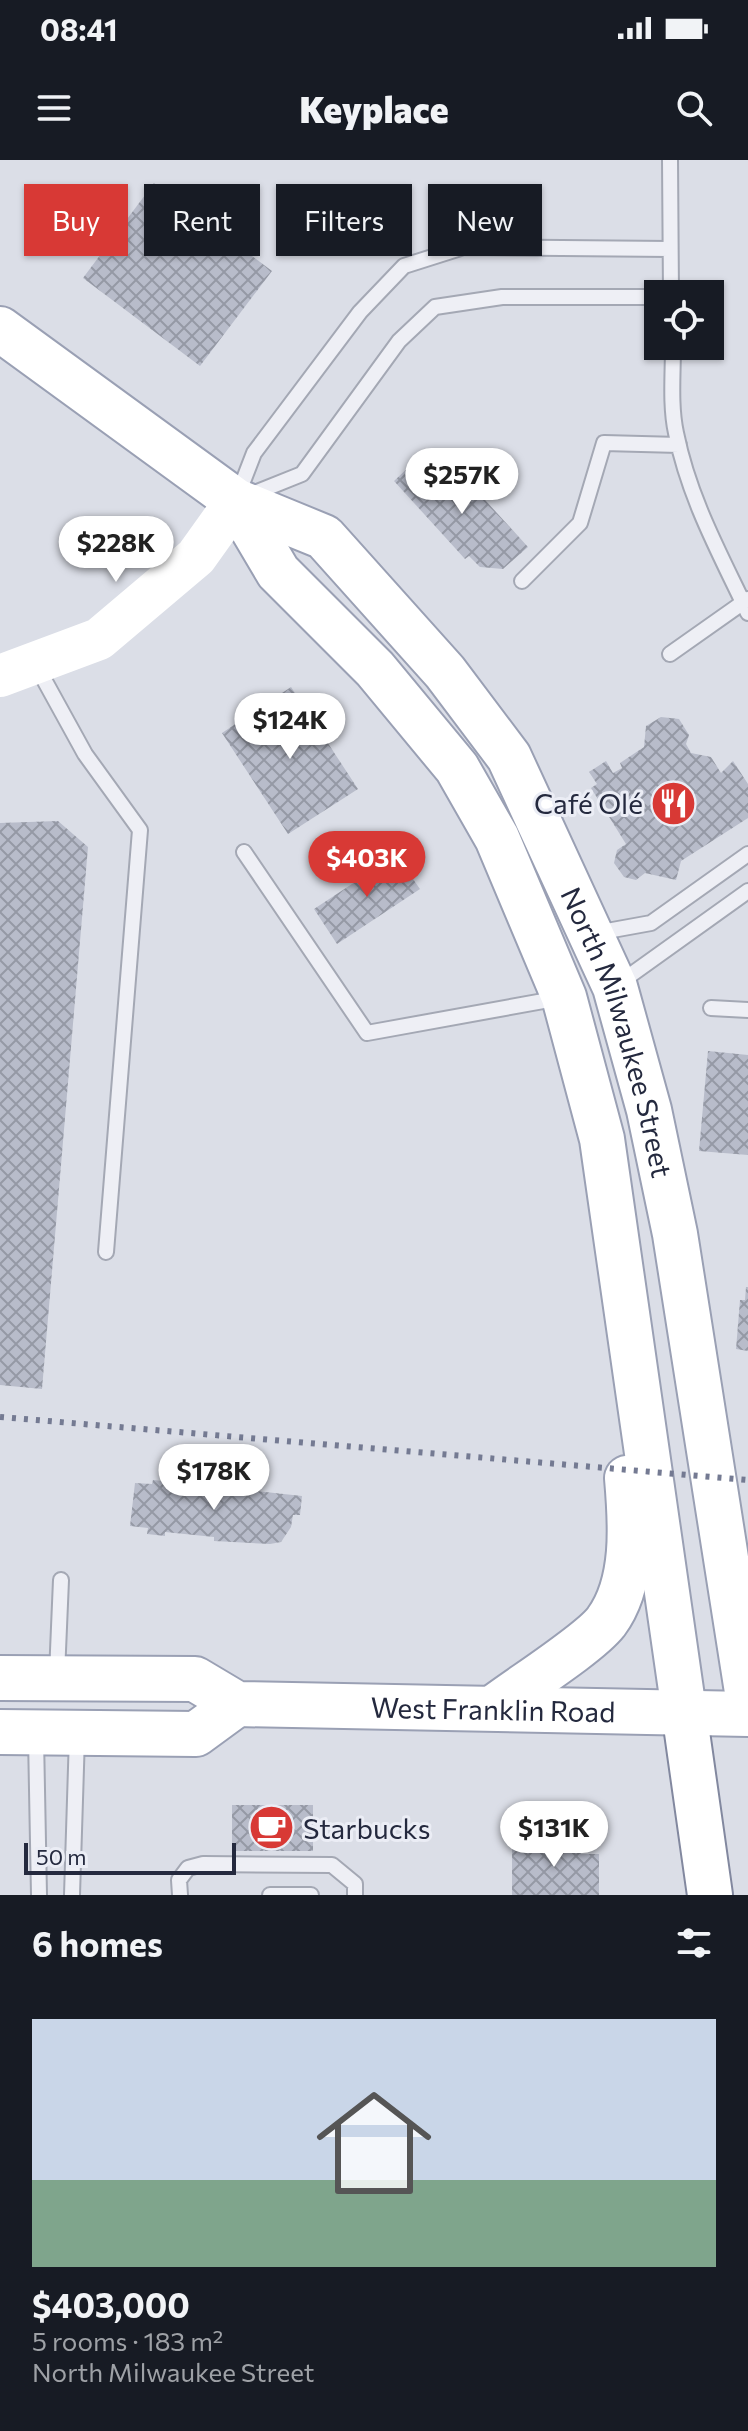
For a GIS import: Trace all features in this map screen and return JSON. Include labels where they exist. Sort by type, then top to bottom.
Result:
[{"type":"main road","name":"North Milwaukee Street","points":[[0,329],[236,501],[324,537],[445,672],[509,757],[615,987],[660,1162],[675,1234],[748,1698]]},
{"type":"main road","name":"North Milwaukee Street","points":[[236,501],[278,572],[375,669],[457,768],[497,838],[564,997],[602,1139],[710,1895]]},
{"type":"main road","points":[[457,768],[488,788],[495,797],[507,815],[570,944],[600,980],[615,987]]},
{"type":"main road","points":[[564,997],[581,1004],[598,1024],[636,1120],[660,1162]]},
{"type":"main road","points":[[493,1708],[605,1624],[622,1593],[629,1547],[626,1469],[591,1238],[602,1139]]},
{"type":"main road","name":"West Franklin Road","points":[[0,1678],[195,1679],[237,1704],[748,1714]]},
{"type":"main road","points":[[38,1733],[196,1734],[237,1704]]},
{"type":"street","points":[[18,670],[99,639],[154,596],[196,557],[236,501]]},
{"type":"lane","points":[[670,160],[671,280]]},
{"type":"lane","points":[[236,501],[254,453],[360,312],[404,266],[464,247],[670,249]]},
{"type":"lane","points":[[236,501],[302,474],[399,341],[435,307],[502,297],[644,297]]},
{"type":"lane","points":[[670,654],[746,604],[700,514],[679,445],[675,430],[673,360]]},
{"type":"lane","points":[[522,581],[580,523],[604,443],[679,445]]},
{"type":"lane","points":[[18,670],[140,830],[106,1252]]},
{"type":"lane","points":[[244,852],[367,1033],[535,1005],[564,997]]},
{"type":"lane","points":[[592,933],[651,923],[748,854]]},
{"type":"lane","points":[[615,987],[748,891]]},
{"type":"lane","points":[[730,904],[748,899]]},
{"type":"lane","points":[[711,1008],[748,1010]]},
{"type":"lane","points":[[56,1678],[61,1580]]},
{"type":"lane","points":[[38,1733],[39,1895]]},
{"type":"lane","points":[[38,1733],[72,1895]]},
{"type":"lane","points":[[180,1895],[179,1880],[188,1868],[203,1864],[332,1865],[355,1884],[355,1895]]},
{"type":"lane","points":[[270,1895],[311,1895]]},
{"type":"building","points":[[144,196],[144,256],[252,256],[272,271],[200,366],[83,278],[99,256],[128,256],[128,218]]},
{"type":"building","points":[[414,462],[427,475],[442,462],[460,481],[465,478],[528,547],[503,569],[480,567],[469,556],[465,559],[394,481]]},
{"type":"building","points":[[291,687],[358,789],[288,834],[222,733]]},
{"type":"building","name":"Café Olé","points":[[661,717],[679,719],[689,735],[686,744],[691,753],[711,757],[721,773],[733,761],[748,784],[748,818],[681,861],[676,880],[645,873],[636,880],[624,877],[614,863],[617,850],[626,844],[591,788],[597,784],[589,772],[606,761],[613,773],[622,768],[620,763],[644,747],[646,726]]},
{"type":"building","points":[[58,821],[88,847],[42,1389],[0,1385],[0,823]]},
{"type":"building","points":[[396,855],[420,889],[337,944],[314,909]]},
{"type":"building","points":[[708,1051],[748,1055],[748,1155],[699,1151]]},
{"type":"building","points":[[746,1287],[748,1351],[736,1349],[740,1300],[745,1300]]},
{"type":"building","points":[[153,1480],[302,1496],[300,1515],[293,1515],[291,1527],[281,1542],[270,1544],[214,1541],[214,1537],[165,1532],[165,1536],[147,1534],[148,1528],[130,1526],[135,1483],[152,1484]]},
{"type":"building","name":"Starbucks","points":[[232,1805],[313,1805],[313,1851],[232,1851]]},
{"type":"building","points":[[581,1841],[581,1854],[599,1854],[599,1895],[512,1895],[512,1842]]},
{"type":"railway","points":[[0,1417],[748,1480]]},
{"type":"place","name":"Café Olé","points":[[674,803]]},
{"type":"place","name":"Starbucks","points":[[272,1828]]}]
